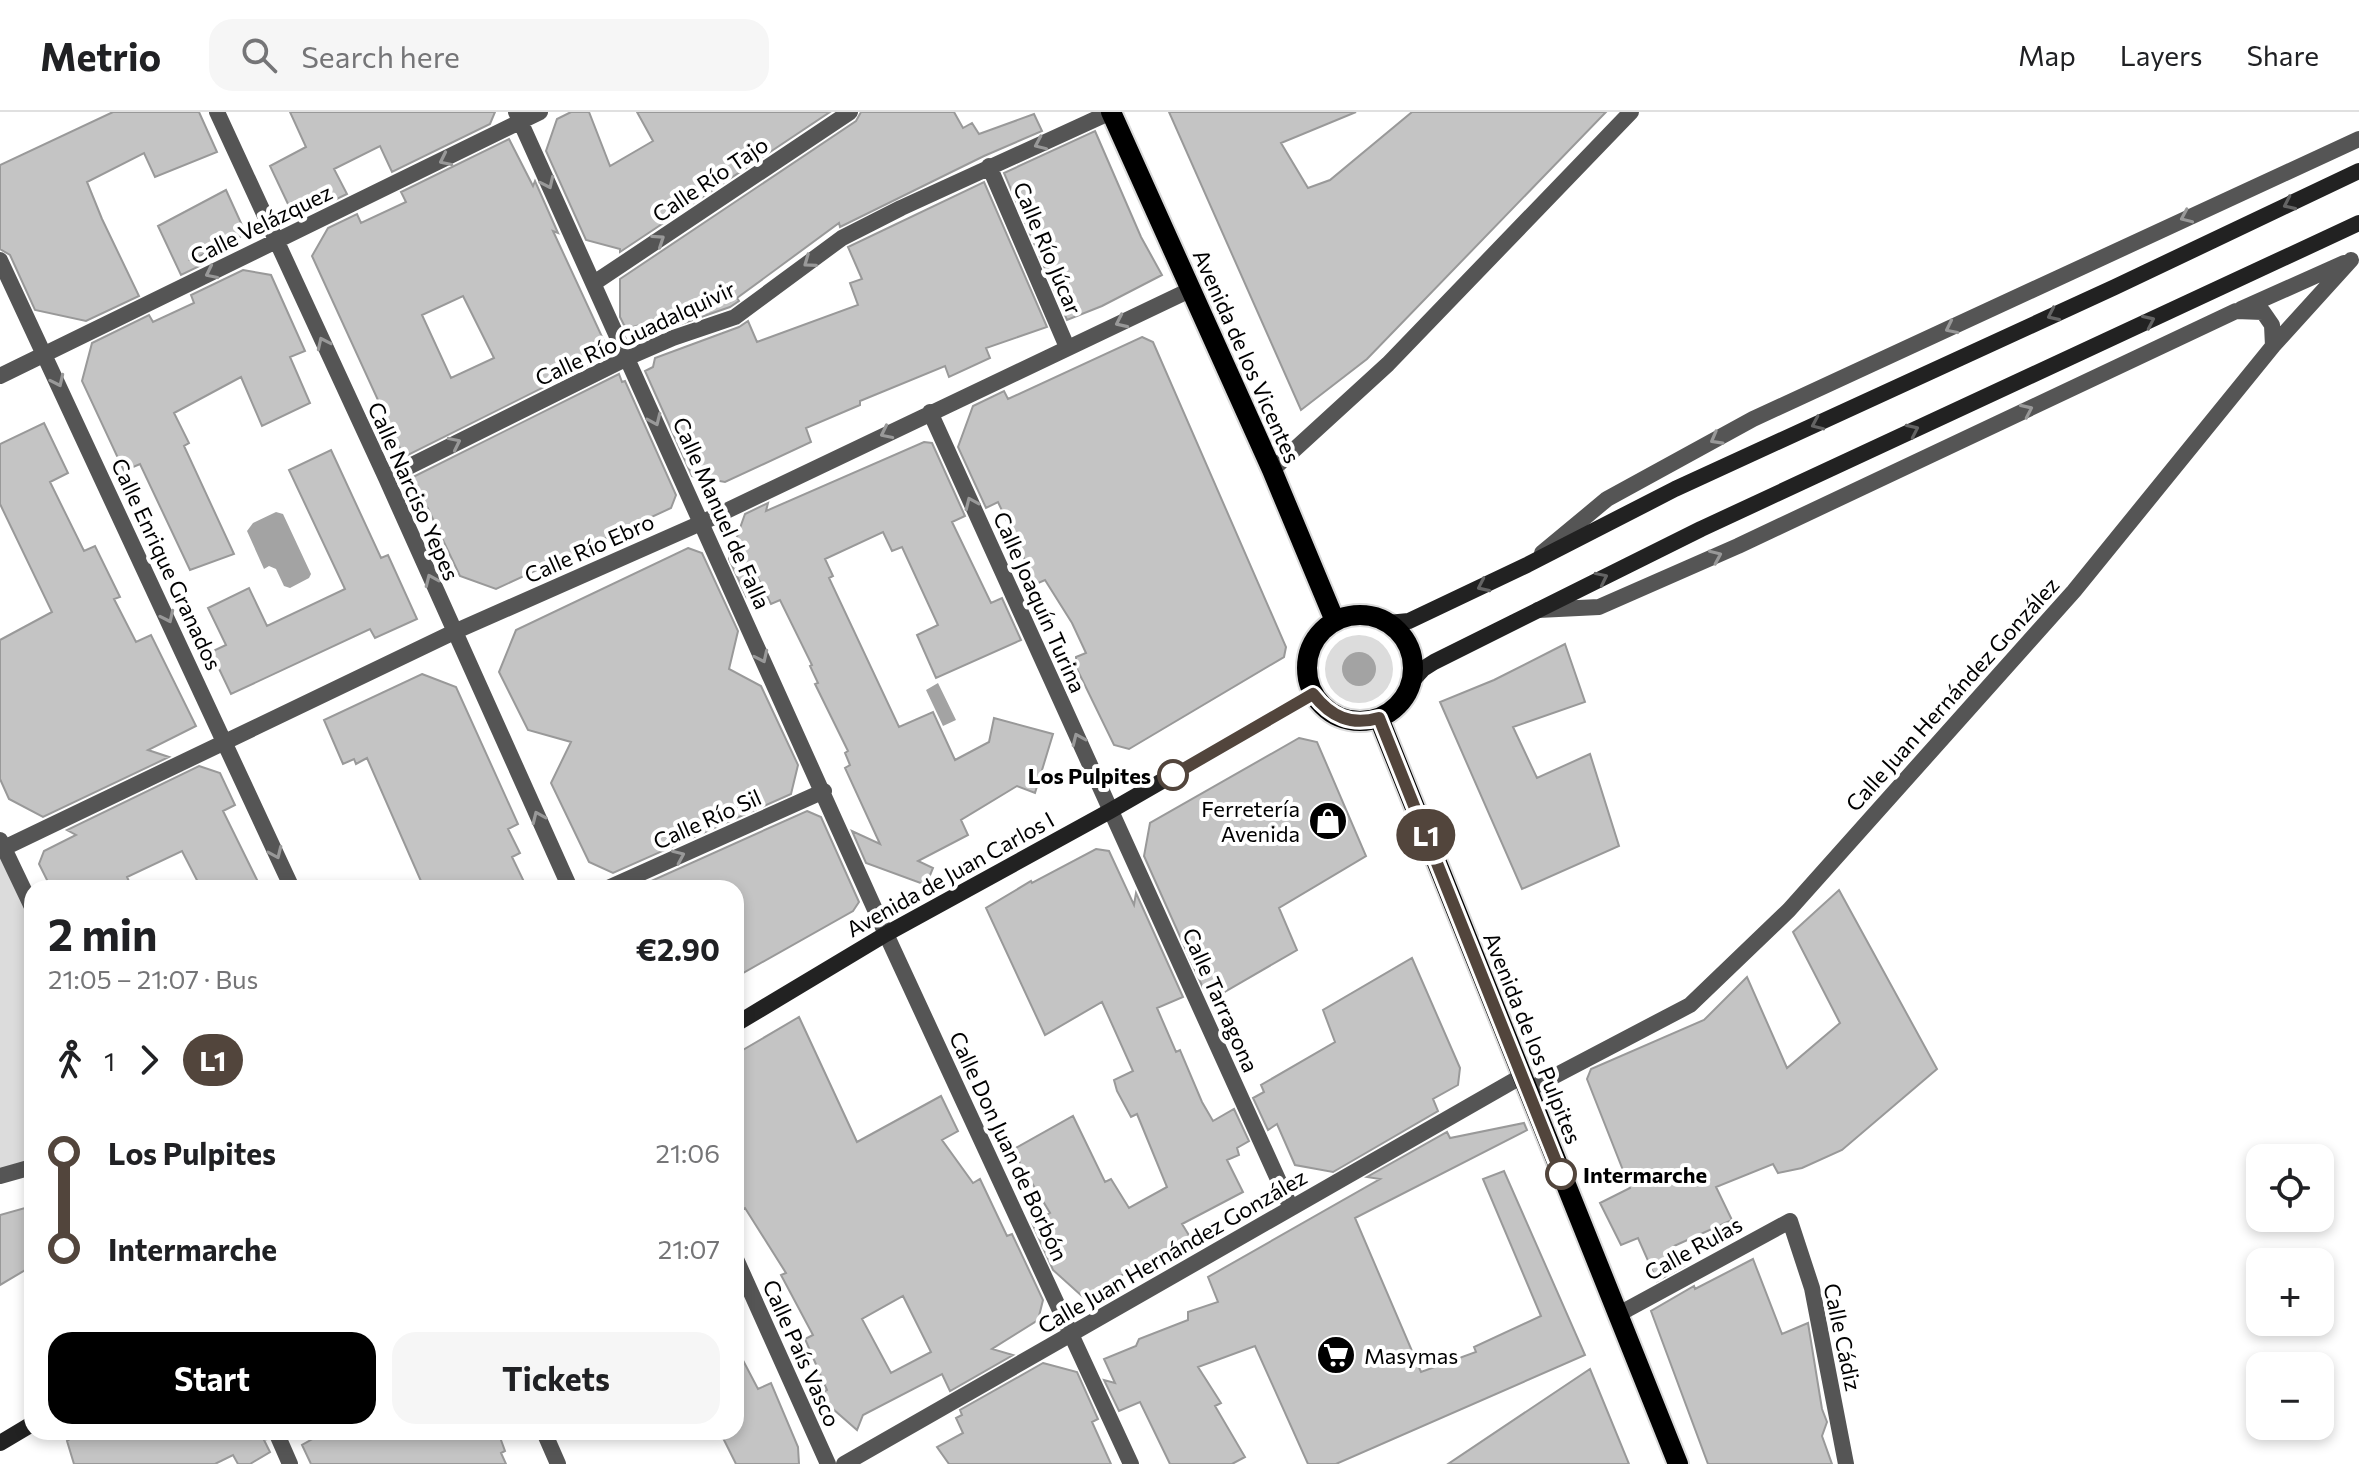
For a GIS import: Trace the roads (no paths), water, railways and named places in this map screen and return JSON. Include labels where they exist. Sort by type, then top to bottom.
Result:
[{"type":"main road","name":"Avenida de los Vicentes","points":[[1111,112],[1272,470],[1335,621]]},
{"type":"main road","points":[[1388,623],[1409,621],[1675,489],[2359,171]]},
{"type":"main road","points":[[1412,681],[1412,653],[1398,631],[1378,618],[1357,615],[1335,621],[1315,638],[1306,665],[1313,694],[1324,708],[1338,717],[1353,721],[1379,718],[1399,705],[1412,681],[1434,662],[1701,529],[2359,223]]},
{"type":"main road","name":"Avenida de Juan Carlos I","points":[[744,1019],[886,934],[1110,811],[1313,694]]},
{"type":"main road","name":"Avenida de los Pulpites","points":[[1379,718],[1678,1464]]},
{"type":"main road","points":[[0,1443],[24,1429]]},
{"type":"street","name":"Calle Narciso Yepes","points":[[217,112],[566,880]]},
{"type":"street","name":"Calle Velázquez","points":[[0,376],[518,118],[540,112]]},
{"type":"street","name":"Calle Río Tajo","points":[[594,283],[850,112]]},
{"type":"street","name":"Calle Río Guadalquivir","points":[[386,478],[627,358],[735,317],[842,238],[989,166],[1111,112]]},
{"type":"street","points":[[1272,470],[1388,364],[1631,112]]},
{"type":"street","name":"Calle Manuel de Falla","points":[[518,118],[886,934]]},
{"type":"street","points":[[1527,565],[1607,499],[1753,419],[2359,139]]},
{"type":"street","name":"Calle Río Júcar","points":[[989,166],[1067,347]]},
{"type":"street","points":[[1537,610],[1599,607],[1738,546],[2355,257]]},
{"type":"street","name":"Calle Juan Hernández González","points":[[844,1464],[1291,1208],[1525,1083],[1690,1005],[1789,910],[2074,591],[2273,346],[2355,257]]},
{"type":"street","name":"Calle Enrique Granados","points":[[0,260],[288,880]]},
{"type":"street","name":"Calle Río Ebro","points":[[2,844],[454,632],[701,523],[1192,289]]},
{"type":"street","points":[[2236,311],[2263,312],[2272,325],[2273,346]]},
{"type":"street","name":"Calle Joaquín Turina","points":[[930,412],[1110,811]]},
{"type":"street","name":"Calle Río Sil","points":[[626,880],[824,791]]},
{"type":"street","name":"Calle Tarragona","points":[[1110,811],[1291,1208]]},
{"type":"street","points":[[2,844],[24,890]]},
{"type":"street","name":"Calle Don Juan de Borbón","points":[[886,934],[1131,1464]]},
{"type":"street","points":[[0,1176],[24,1169]]},
{"type":"street","name":"Calle Rulas","points":[[1617,1315],[1790,1221]]},
{"type":"street","name":"Calle Cádiz","points":[[1790,1221],[1812,1288],[1846,1464]]},
{"type":"street","name":"Calle País Vasco","points":[[744,1277],[828,1464]]},
{"type":"street","points":[[280,1440],[290,1464]]},
{"type":"street","points":[[548,1440],[558,1464]]},
{"type":"place","name":"Los Pulpites","points":[[1173,775]]},
{"type":"place","name":"Ferretería Avenida","points":[[1328,821]]},
{"type":"place","name":"Intermarche","points":[[1561,1174]]},
{"type":"place","name":"Masymas","points":[[1336,1355]]}]
